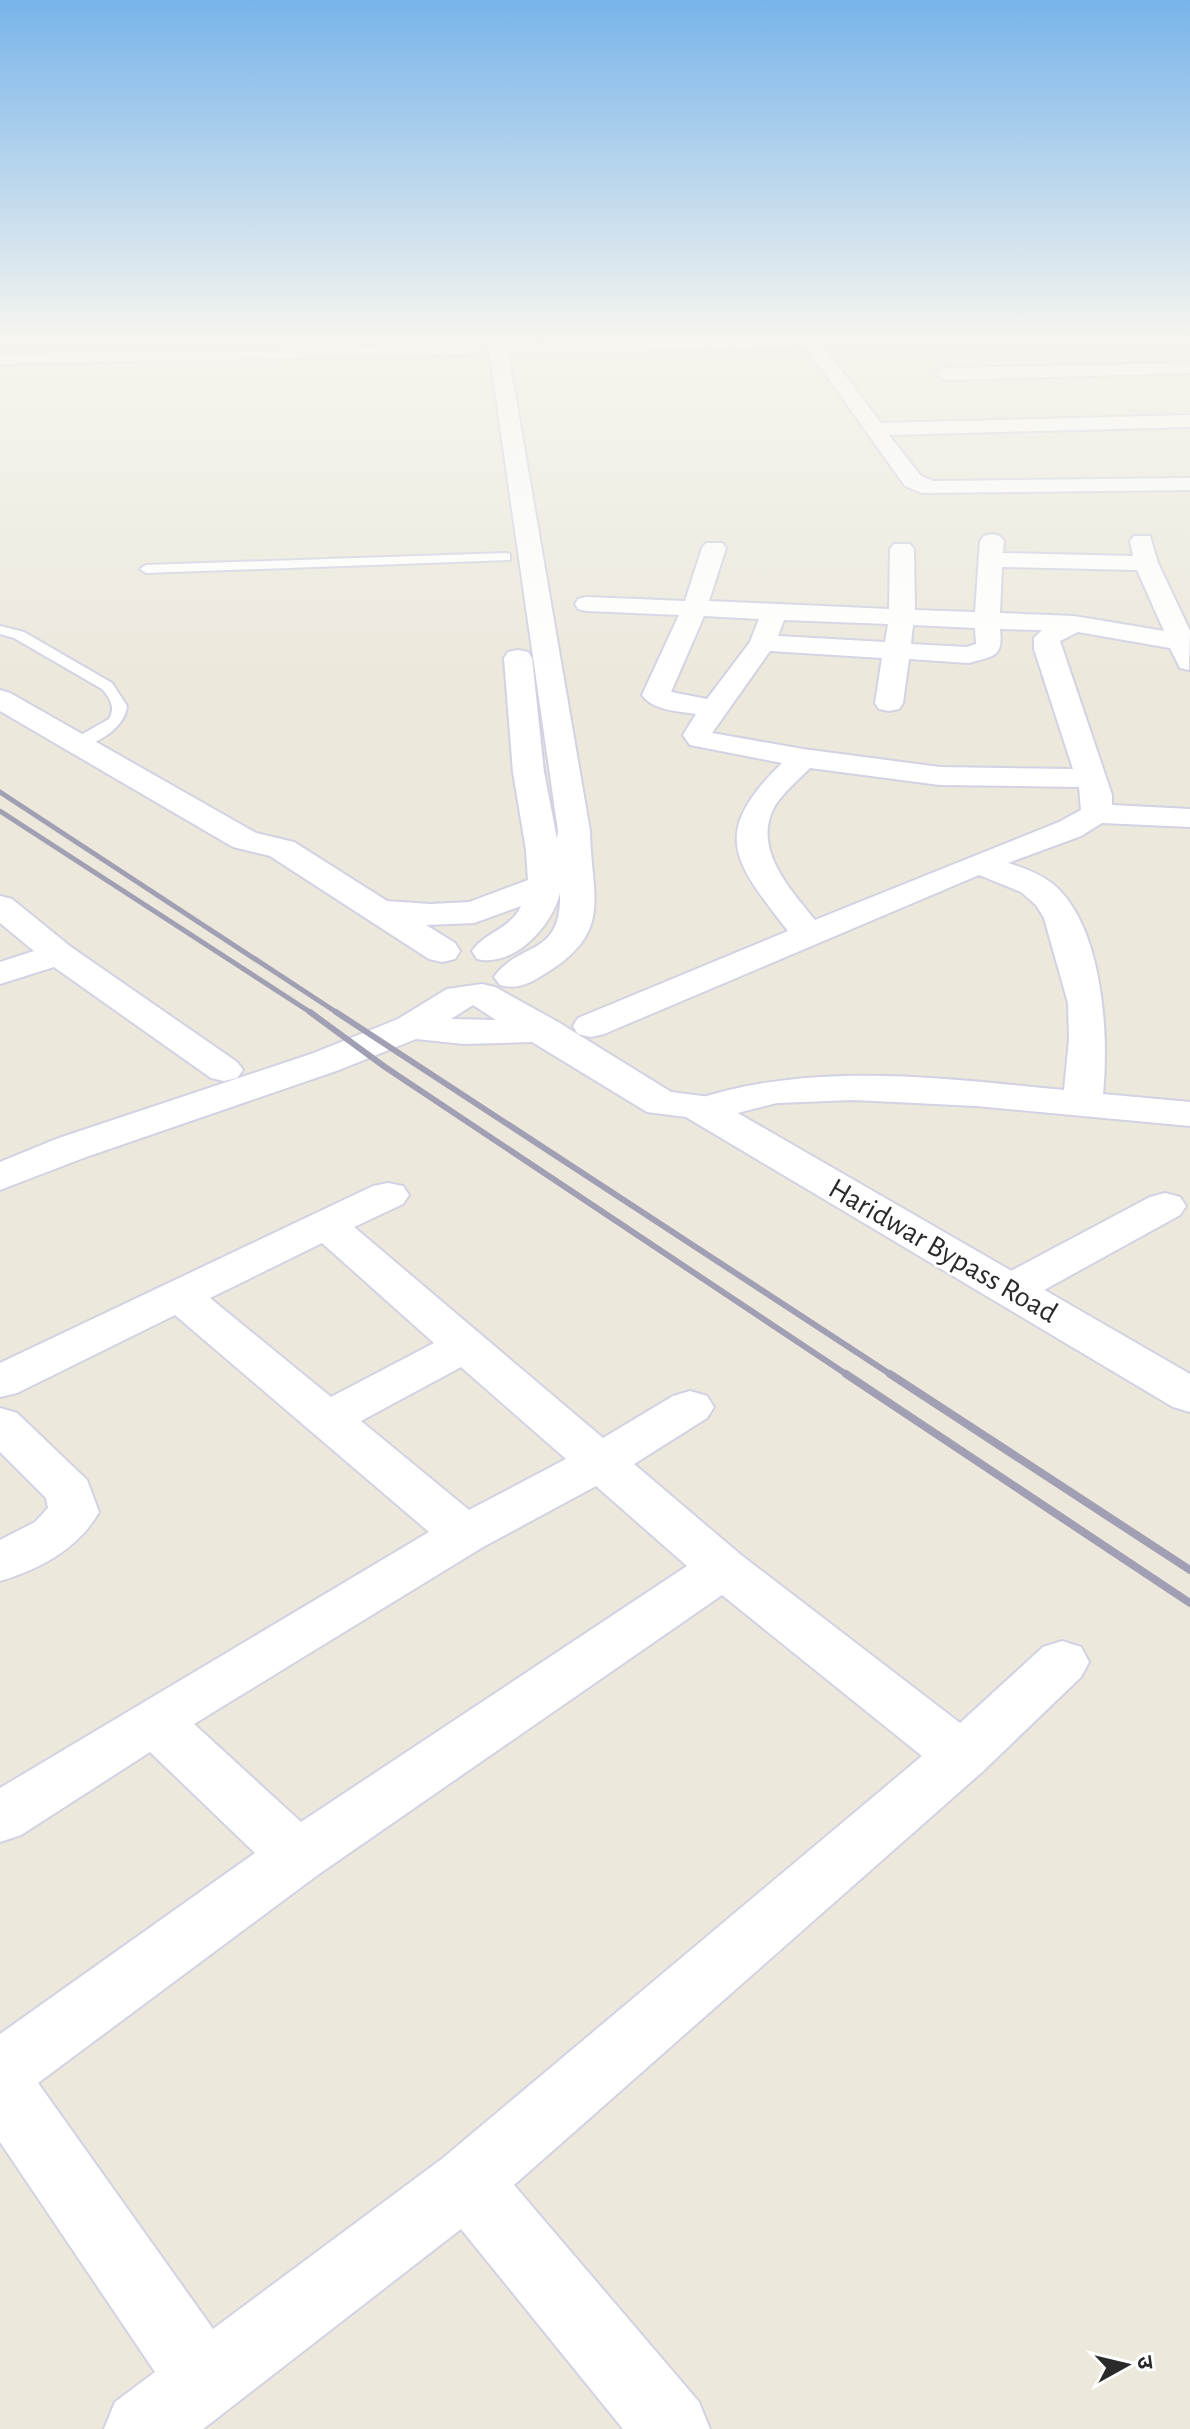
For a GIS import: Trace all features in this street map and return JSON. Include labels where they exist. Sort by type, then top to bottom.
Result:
[{"type":"main road","points":[[496,448],[512,602]]},
{"type":"main road","points":[[0,1151],[79,1116],[331,1036],[472,983],[547,968],[579,909],[573,863],[574,831],[506,448]]},
{"type":"main road","points":[[0,1177],[71,1148],[325,1062],[412,1027],[472,983],[537,912],[545,885],[545,862],[531,788],[515,633]]},
{"type":"main road","name":"Haridwar Bypass Road","points":[[0,699],[245,840],[282,849],[382,911],[472,983],[591,1026],[695,1087],[699,1108]]},
{"type":"main road","name":"Haridwar Bypass Road","points":[[245,840],[252,860],[472,983],[661,1103],[699,1108],[1190,1396]]},
{"type":"main road","points":[[382,911],[430,915],[474,912],[545,885]]},
{"type":"main road","points":[[412,1027],[464,1032],[472,983]]},
{"type":"street","points":[[890,448],[913,481],[920,485],[1037,487],[1190,484]]},
{"type":"street","points":[[1008,448],[1037,487]]},
{"type":"street","points":[[1126,464],[1145,485]]},
{"type":"street","points":[[714,548],[694,610],[656,695],[669,701],[714,708]]},
{"type":"street","points":[[889,703],[899,651],[902,549]]},
{"type":"street","points":[[763,643],[899,651],[983,652],[989,648],[987,619],[991,551],[1144,552],[1183,634]]},
{"type":"street","points":[[587,604],[987,619],[1183,634]]},
{"type":"street","points":[[774,613],[763,643],[699,729],[697,735],[700,739],[803,758],[940,776],[1091,778]]},
{"type":"street","points":[[1074,624],[1047,638],[1047,649],[1097,795],[1096,814]]},
{"type":"street","points":[[803,758],[760,805],[751,826],[751,847],[763,873],[809,935]]},
{"type":"street","points":[[591,1026],[977,864],[1070,829],[1096,814],[1190,818]]},
{"type":"street","points":[[977,864],[1033,886],[1049,898],[1060,914],[1081,976],[1090,1020],[1082,1104]]},
{"type":"street","points":[[0,906],[59,954],[224,1070]]},
{"type":"street","points":[[0,973],[59,954]]},
{"type":"street","points":[[699,1108],[733,1097],[799,1087],[952,1092],[1190,1114]]},
{"type":"street","points":[[0,1382],[388,1195]]},
{"type":"street","points":[[1010,1290],[1165,1206]]},
{"type":"street","points":[[326,1225],[723,1568],[962,1756]]},
{"type":"street","points":[[180,1296],[465,1534]]},
{"type":"street","points":[[327,1419],[466,1345]]},
{"type":"street","points":[[0,1818],[154,1721],[465,1534],[599,1463],[690,1407]]},
{"type":"street","points":[[0,1424],[69,1492],[74,1512],[53,1535],[0,1562]]},
{"type":"street","points":[[0,2072],[298,1856],[723,1568]]},
{"type":"street","points":[[142,2429],[467,2182],[962,1756],[1062,1662]]},
{"type":"street","points":[[154,1721],[298,1856]]},
{"type":"street","points":[[0,2085],[206,2382]]},
{"type":"street","points":[[467,2182],[672,2429]]},
{"type":"lane","points":[[146,569],[506,557]]},
{"type":"lane","points":[[0,630],[19,635],[107,686],[119,697],[121,711],[114,724],[77,743]]},
{"type":"railway","points":[[0,792],[339,1014]]},
{"type":"railway","points":[[0,811],[311,1012]]},
{"type":"railway","points":[[311,1012],[385,1067],[849,1376]]},
{"type":"railway","points":[[336,1012],[893,1376]]},
{"type":"railway","points":[[846,1374],[1190,1603]]},
{"type":"railway","points":[[890,1374],[1190,1570]]}]
